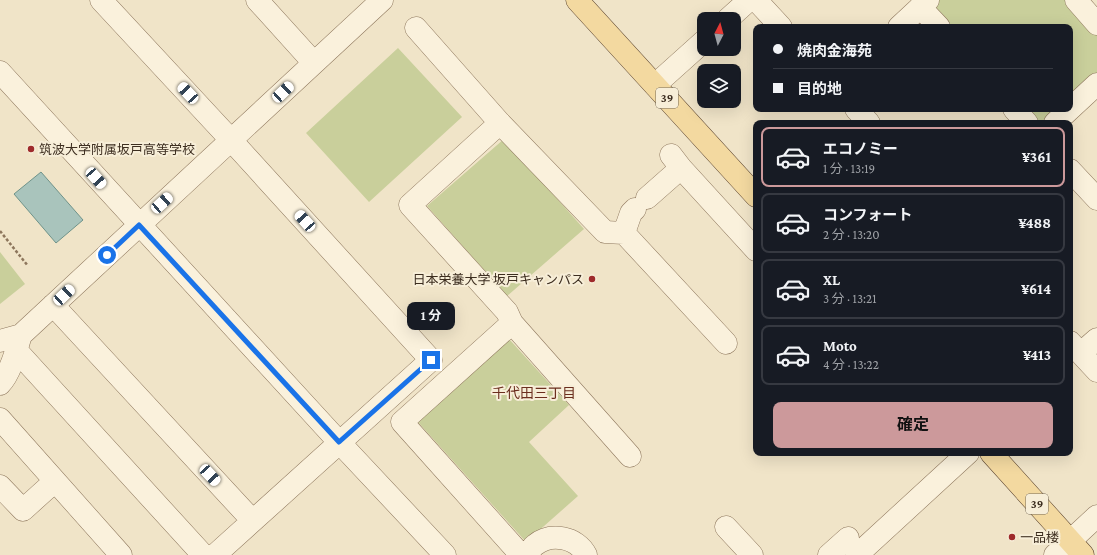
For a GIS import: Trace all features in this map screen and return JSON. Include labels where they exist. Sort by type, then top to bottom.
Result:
[{"type":"main road","name":"39","points":[[577,0],[753,193]]},
{"type":"main road","name":"39","points":[[993,456],[1070,550]]},
{"type":"street","points":[[101,0],[232,140],[431,360],[215,555]]},
{"type":"street","points":[[257,0],[314,63]]},
{"type":"street","points":[[0,384],[3,381],[12,342],[382,0]]},
{"type":"street","points":[[736,12],[749,0]]},
{"type":"street","points":[[756,0],[778,24]]},
{"type":"street","points":[[1076,0],[1097,24]]},
{"type":"street","points":[[902,24],[924,4],[936,24]]},
{"type":"street","points":[[416,28],[500,123],[605,232],[624,233],[726,343]]},
{"type":"street","points":[[655,85],[697,47]]},
{"type":"street","points":[[0,72],[139,225],[444,555]]},
{"type":"street","points":[[1073,106],[1097,84]]},
{"type":"street","points":[[859,112],[866,120]]},
{"type":"street","points":[[1017,112],[1024,120]]},
{"type":"street","points":[[1058,120],[1067,112]]},
{"type":"street","points":[[500,123],[410,205],[507,312],[512,323],[630,456]]},
{"type":"street","points":[[624,233],[631,213],[676,162],[753,247]]},
{"type":"street","points":[[1073,173],[1097,199]]},
{"type":"street","points":[[53,305],[252,520]]},
{"type":"street","points":[[512,323],[402,422],[520,555]]},
{"type":"street","points":[[1097,339],[1075,348],[1097,371]]},
{"type":"street","points":[[12,342],[203,555]]},
{"type":"street","points":[[0,419],[121,555]]},
{"type":"street","points":[[829,555],[852,547],[964,456]]},
{"type":"street","points":[[0,486],[22,510],[55,481]]},
{"type":"street","points":[[1070,550],[1097,516]]},
{"type":"street","points":[[726,527],[752,555]]},
{"type":"street","points":[[528,555],[534,545],[550,538],[568,539],[583,548],[586,555]]},
{"type":"path","points":[[0,231],[28,266]]},
{"type":"green space","points":[[928,0],[1076,0],[1097,24],[1097,84],[1073,106],[1073,24],[938,24]]},
{"type":"green space","points":[[398,48],[462,117],[369,202],[306,133]]},
{"type":"green space","points":[[1017,112],[1067,112],[1058,120],[1024,120]]},
{"type":"green space","points":[[504,139],[584,229],[507,296],[427,206]]},
{"type":"green space","points":[[0,252],[25,284],[0,304]]},
{"type":"green space","points":[[509,339],[569,405],[529,442],[578,496],[526,542],[417,421]]},
{"type":"water","points":[[41,172],[83,220],[56,243],[14,194]]},
{"type":"place","name":"筑波大学附属坂戸高等学校","points":[[31,149]]},
{"type":"place","name":"日本栄養大学 坂戸キャンパス","points":[[592,279]]},
{"type":"place","name":"一品楼","points":[[1012,537]]},
{"type":"district","name":"千代田三丁目","points":[[534,393]]},
{"type":"route","points":[[107,255],[139,225],[339,442],[431,360]]}]
